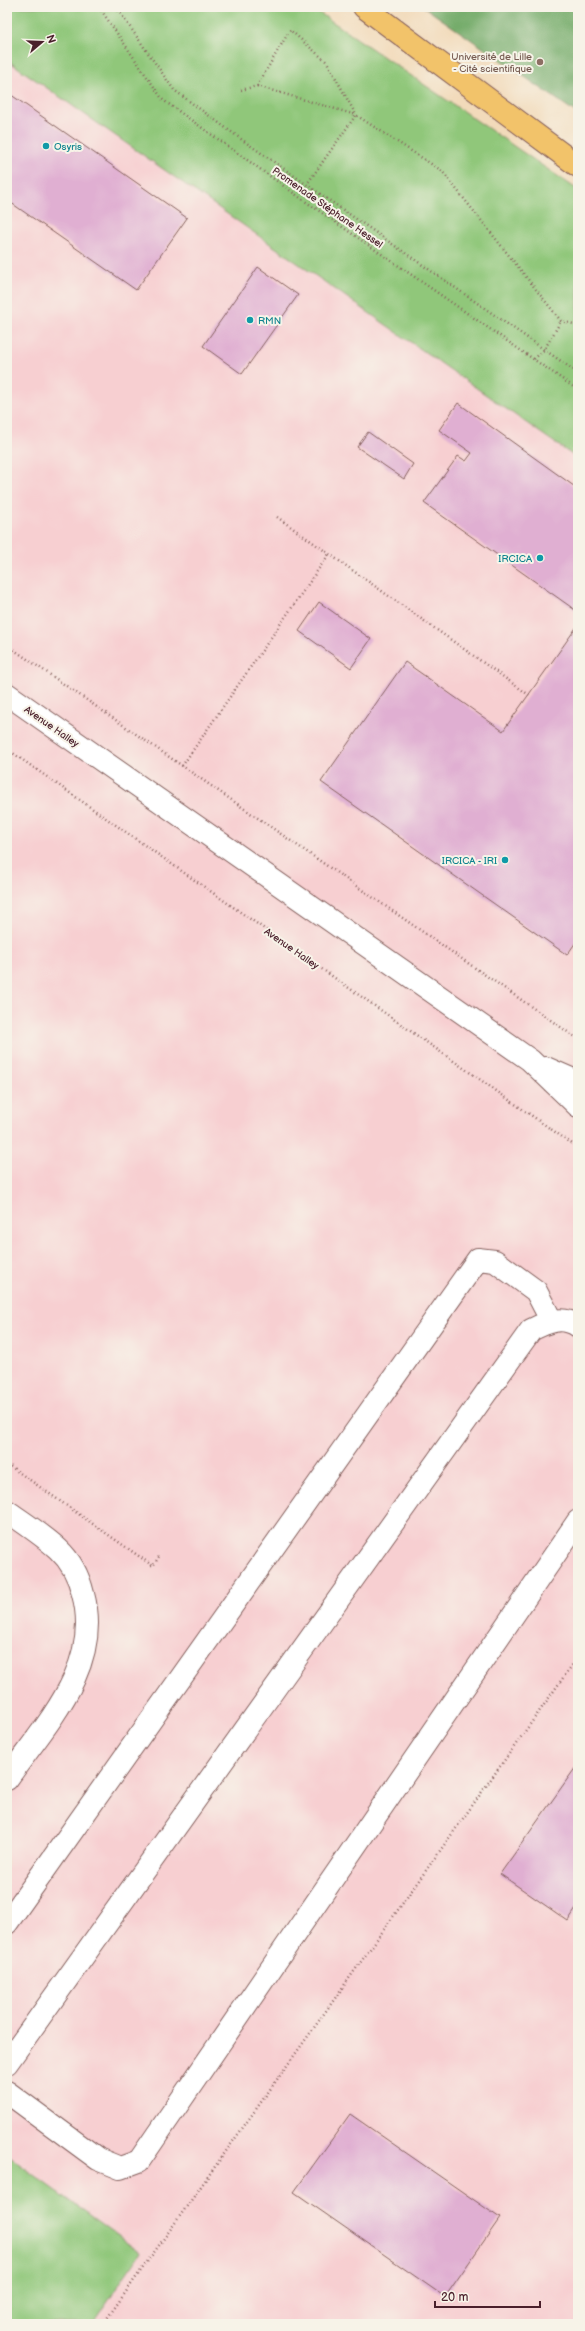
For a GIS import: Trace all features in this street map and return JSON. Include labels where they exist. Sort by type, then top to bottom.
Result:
[{"type":"main road","points":[[348,7],[433,60]]},
{"type":"main road","points":[[364,7],[433,60],[578,166]]},
{"type":"street","name":"Avenue Halley","points":[[7,694],[530,1060],[578,1106]]},
{"type":"street","name":"Avenue Halley","points":[[530,1060],[578,1082]]},
{"type":"street","points":[[7,1923],[478,1259],[495,1261],[536,1291],[570,1319]]},
{"type":"street","points":[[7,2063],[531,1330],[570,1319]]},
{"type":"street","points":[[7,1511],[59,1550],[72,1567],[80,1582],[88,1620],[87,1641],[75,1680],[7,1779]]},
{"type":"street","points":[[7,2092],[98,2159],[120,2168],[140,2162],[578,1521]]},
{"type":"path","name":"Promenade Stéphane Hessel","points":[[99,7],[163,100],[308,204],[578,390]]},
{"type":"path","name":"Promenade Stéphane Hessel","points":[[116,7],[174,90],[578,373]]},
{"type":"path","points":[[257,86],[290,30],[327,62],[356,115]]},
{"type":"path","points":[[241,90],[257,86],[356,115],[442,171],[561,321],[578,325]]},
{"type":"path","points":[[307,184],[356,115]]},
{"type":"path","points":[[534,359],[544,350],[561,321]]},
{"type":"path","points":[[277,517],[529,695]]},
{"type":"path","points":[[182,766],[329,554]]},
{"type":"path","points":[[7,645],[578,1039]]},
{"type":"path","name":"Avenue Halley","points":[[7,749],[578,1148]]},
{"type":"path","points":[[7,1464],[153,1566],[160,1555]]},
{"type":"path","points":[[103,2324],[578,1657]]},
{"type":"shaded area","points":[[7,60],[578,459],[578,2324],[7,2324]]},
{"type":"green space","points":[[7,7],[311,7],[578,190],[578,459],[7,60]]},
{"type":"green space","name":"Université de Lille ‐ Cité scientifique","points":[[424,7],[578,7],[578,114]]},
{"type":"green space","points":[[7,2155],[141,2252],[92,2324],[7,2324]]},
{"type":"building","name":"Osyris","points":[[7,92],[187,218],[136,290],[7,200]]},
{"type":"building","name":"RMN","points":[[258,267],[298,295],[242,374],[203,346]]},
{"type":"building","name":"IRCICA","points":[[458,403],[578,489],[578,612],[424,503],[458,456],[466,461],[472,453],[439,430]]},
{"type":"building","points":[[368,432],[413,464],[404,479],[357,447]]},
{"type":"building","points":[[319,602],[371,639],[351,668],[299,631]]},
{"type":"building","name":"IRCICA - IRI","points":[[578,625],[578,939],[567,955],[321,782],[405,662],[503,731]]},
{"type":"building","points":[[576,1767],[578,1768],[578,1906],[568,1921],[500,1874]]},
{"type":"building","points":[[350,2114],[500,2218],[445,2297],[294,2192]]},
{"type":"place","name":"Université de Lille ‐ Cité scientifique","points":[[540,62]]},
{"type":"place","name":"Osyris","points":[[46,146]]},
{"type":"place","name":"RMN","points":[[250,320]]},
{"type":"place","name":"IRCICA","points":[[540,558]]},
{"type":"place","name":"IRCICA - IRI","points":[[505,860]]}]
